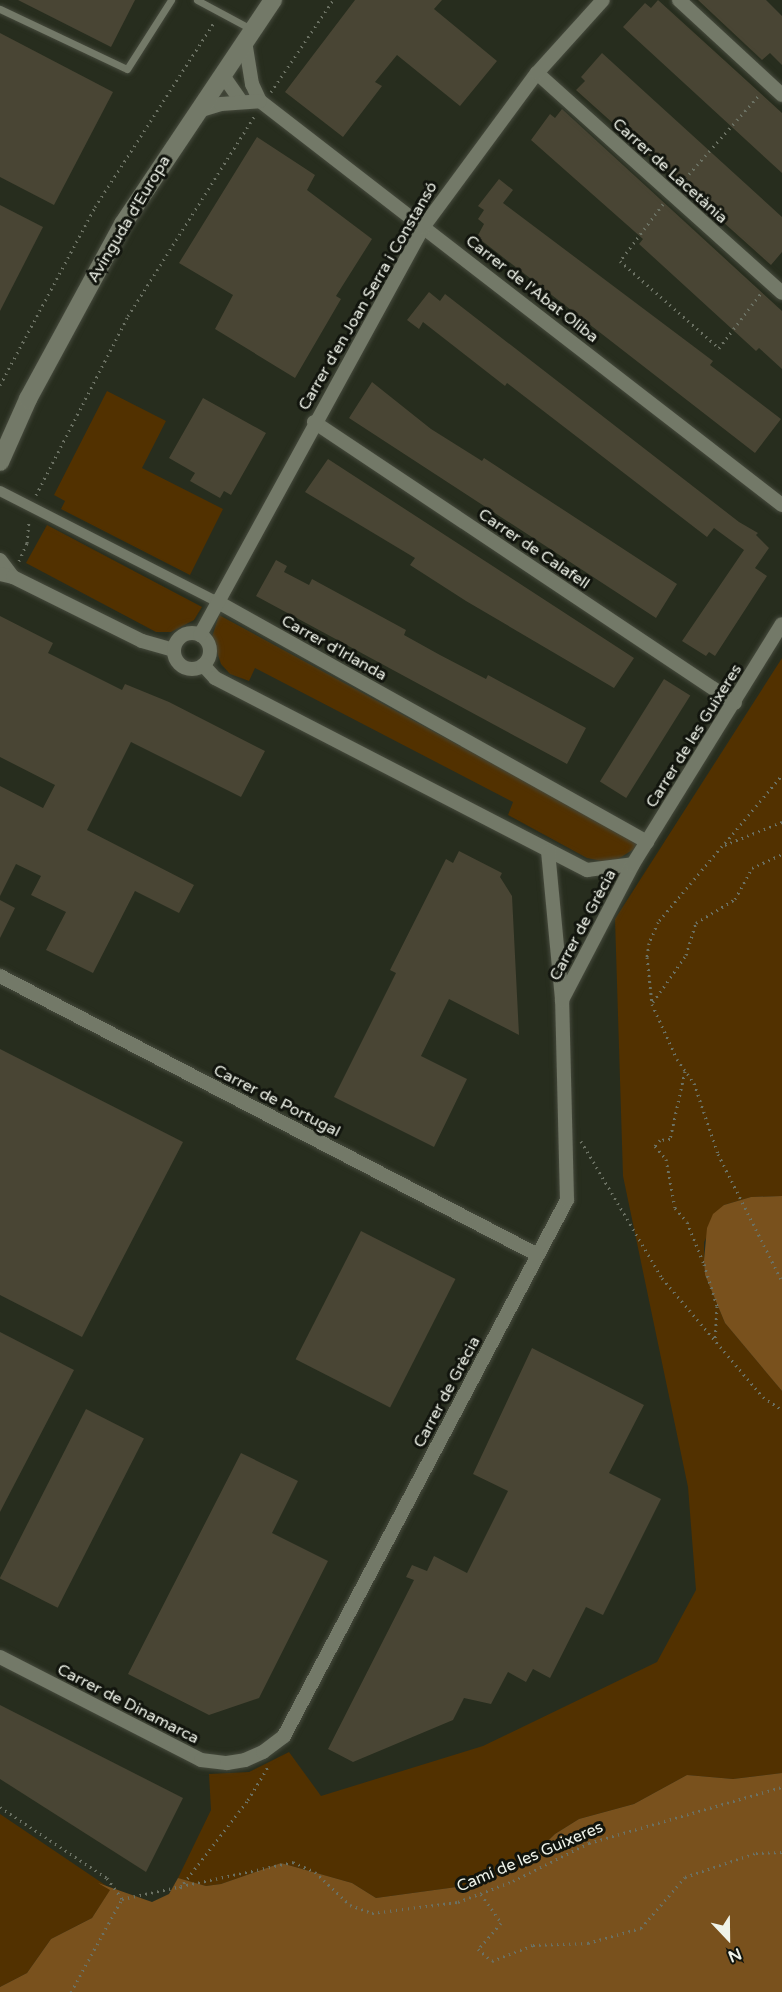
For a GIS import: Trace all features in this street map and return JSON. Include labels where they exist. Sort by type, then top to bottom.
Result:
[{"type":"street","name":"Avinguda d'Europa","points":[[1,455],[123,224],[273,0]]},
{"type":"street","name":"Carrer d'en Joan Serra i Constansó","points":[[200,635],[216,601],[314,422],[424,226],[537,73],[603,0]]},
{"type":"street","points":[[679,0],[782,95]]},
{"type":"street","name":"Carrer de l'Abat Oliba","points":[[249,35],[252,84],[262,102],[782,505]]},
{"type":"street","name":"Carrer de Lacetània","points":[[537,73],[782,293]]},
{"type":"street","points":[[222,74],[241,101]]},
{"type":"street","points":[[222,74],[252,84]]},
{"type":"street","points":[[198,111],[241,101],[262,102]]},
{"type":"street","name":"Carrer de Calafell","points":[[314,422],[735,703]]},
{"type":"street","name":"Carrer d'Irlanda","points":[[0,491],[216,601],[647,842]]},
{"type":"street","points":[[0,560],[6,576],[142,641],[174,650]]},
{"type":"street","name":"Carrer de les Guixeres","points":[[633,864],[782,624]]},
{"type":"street","points":[[183,635],[200,635],[210,647],[203,665],[184,667],[177,661],[174,650],[183,635]]},
{"type":"street","points":[[203,665],[215,678],[587,870],[633,864]]},
{"type":"street","name":"Carrer de Grècia","points":[[245,1760],[284,1736],[567,1200],[562,1000],[548,851]]},
{"type":"street","name":"Carrer de Grècia","points":[[562,1000],[633,864]]},
{"type":"street","name":"Carrer de Portugal","points":[[0,976],[538,1255]]},
{"type":"street","name":"Carrer de Dinamarca","points":[[0,1657],[201,1760],[227,1763],[245,1760]]},
{"type":"lane","points":[[0,9],[83,51],[127,69],[171,0]]},
{"type":"lane","points":[[197,0],[221,13],[249,35]]},
{"type":"path","points":[[6,576],[27,543],[30,506],[128,316],[262,102],[333,0]]},
{"type":"path","points":[[0,385],[95,207],[221,13]]},
{"type":"path","points":[[769,83],[672,194],[620,261],[719,348],[770,282]]},
{"type":"path","points":[[782,775],[737,834],[722,846],[658,922],[649,943],[652,1004],[700,1096],[718,1154],[782,1281]]},
{"type":"path","points":[[722,846],[782,822]]},
{"type":"path","points":[[652,1004],[686,955],[696,923],[735,899],[752,868],[782,854]]},
{"type":"path","points":[[685,1071],[670,1139],[660,1140],[655,1146],[666,1159],[675,1208],[687,1222],[704,1264],[717,1306],[715,1341]]},
{"type":"path","points":[[565,1114],[662,1278],[763,1397],[782,1410]]},
{"type":"path","points":[[180,1888],[248,1800],[268,1768],[272,1745]]},
{"type":"path","name":"Camí de les Guixeres","points":[[122,1899],[293,1862],[315,1872],[350,1905],[372,1913],[458,1902],[589,1843],[782,1787]]},
{"type":"path","points":[[0,1807],[107,1878],[122,1899],[71,1992]]},
{"type":"path","points":[[481,1893],[501,1923],[478,1949],[492,1961],[533,1945],[588,1943],[641,1928],[685,1877],[756,1853],[782,1851]]},
{"type":"shaded area","points":[[107,391],[166,421],[142,468],[223,509],[190,575],[61,509],[65,501],[54,495]]},
{"type":"shaded area","points":[[47,525],[202,607],[194,620],[171,632],[156,632],[26,563]]},
{"type":"shaded area","points":[[219,615],[637,842],[634,849],[618,859],[602,861],[587,858],[508,815],[513,802],[255,668],[249,681],[230,674],[221,664],[212,637]]},
{"type":"shaded area","points":[[782,658],[782,1196],[751,1197],[724,1205],[704,1242],[704,1260],[705,1275],[725,1323],[782,1391],[782,1773],[733,1779],[687,1775],[634,1804],[579,1819],[555,1834],[522,1866],[464,1886],[376,1898],[352,1883],[281,1863],[221,1884],[206,1886],[178,1878],[211,1810],[209,1774],[249,1772],[289,1752],[321,1796],[483,1746],[657,1662],[696,1590],[688,1487],[623,1176],[615,919]]},
{"type":"shaded area","points":[[782,1196],[782,1391],[725,1323],[705,1275],[704,1260],[707,1228],[713,1214],[724,1205],[751,1197]]},
{"type":"shaded area","points":[[782,1773],[782,1992],[0,1992],[0,1987],[27,1973],[51,1939],[92,1918],[110,1890],[98,1883],[152,1902],[169,1894],[178,1878],[206,1886],[221,1884],[281,1863],[352,1883],[376,1898],[464,1886],[522,1866],[555,1834],[579,1819],[634,1804],[687,1775],[733,1779]]},
{"type":"shaded area","points":[[0,1814],[111,1889],[92,1918],[51,1939],[27,1973],[0,1987]]},
{"type":"building","points":[[18,0],[135,0],[111,47]]},
{"type":"building","points":[[355,0],[442,0],[434,9],[497,61],[460,106],[397,55],[375,82],[382,86],[343,137],[285,92]]},
{"type":"building","points":[[658,0],[782,113],[782,173],[623,27],[645,3],[651,8]]},
{"type":"building","points":[[698,0],[766,0],[782,16],[782,65],[770,53],[762,60]]},
{"type":"building","points":[[0,33],[113,92],[54,205],[0,177]]},
{"type":"building","points":[[602,53],[782,217],[782,252],[771,265],[576,90],[585,81],[581,77]]},
{"type":"building","points":[[562,109],[782,311],[782,369],[759,348],[756,351],[639,244],[643,239],[531,140],[550,114],[555,118]]},
{"type":"building","points":[[257,137],[315,175],[307,190],[372,239],[336,296],[341,299],[295,378],[215,329],[233,295],[179,263]]},
{"type":"building","points":[[499,179],[513,190],[503,203],[713,361],[710,365],[781,419],[755,453],[477,237],[484,224],[478,219],[484,210],[478,206]]},
{"type":"building","points":[[0,205],[43,227],[0,311]]},
{"type":"building","points":[[429,292],[440,301],[445,294],[739,522],[758,533],[756,535],[769,548],[755,568],[767,576],[715,656],[709,652],[706,656],[682,641],[744,550],[714,528],[707,537],[507,383],[505,386],[423,322],[419,329],[407,320]]},
{"type":"building","points":[[372,382],[431,429],[482,461],[484,458],[677,584],[656,618],[349,418]]},
{"type":"building","points":[[203,398],[266,433],[231,495],[224,491],[220,498],[190,481],[195,473],[169,458]]},
{"type":"building","points":[[328,459],[634,658],[614,688],[466,601],[410,565],[415,558],[305,492]]},
{"type":"building","points":[[276,560],[287,566],[284,572],[309,585],[312,579],[406,630],[404,635],[440,655],[486,679],[488,675],[586,728],[567,764],[256,596]]},
{"type":"building","points":[[0,616],[53,643],[48,653],[122,690],[125,684],[169,702],[265,751],[241,797],[131,742],[87,830],[194,885],[179,913],[135,891],[93,973],[46,950],[66,912],[31,895],[41,876],[16,864],[0,896],[0,786],[43,808],[55,785],[0,757]]},
{"type":"building","points":[[664,679],[690,695],[626,798],[600,782]]},
{"type":"building","points":[[459,851],[502,873],[500,877],[512,896],[519,1035],[449,999],[421,1056],[467,1079],[434,1147],[334,1097],[396,973],[390,970],[446,859],[453,863]]},
{"type":"building","points":[[0,900],[15,908],[0,938]]},
{"type":"building","points":[[0,1049],[183,1142],[82,1337],[0,1295]]},
{"type":"building","points":[[361,1231],[455,1279],[390,1407],[296,1359]]},
{"type":"building","points":[[0,1332],[74,1370],[0,1512]]},
{"type":"building","points":[[532,1348],[644,1405],[609,1473],[661,1499],[603,1615],[586,1607],[550,1678],[533,1669],[526,1682],[508,1672],[491,1704],[464,1698],[453,1720],[353,1762],[328,1749],[414,1580],[406,1577],[412,1565],[427,1571],[434,1556],[467,1573],[508,1491],[473,1474]]},
{"type":"building","points":[[86,1409],[144,1439],[58,1608],[0,1578]]},
{"type":"building","points":[[241,1453],[298,1481],[272,1533],[328,1561],[259,1698],[209,1715],[128,1674]]},
{"type":"building","points":[[0,1705],[183,1798],[146,1872],[0,1779]]}]
